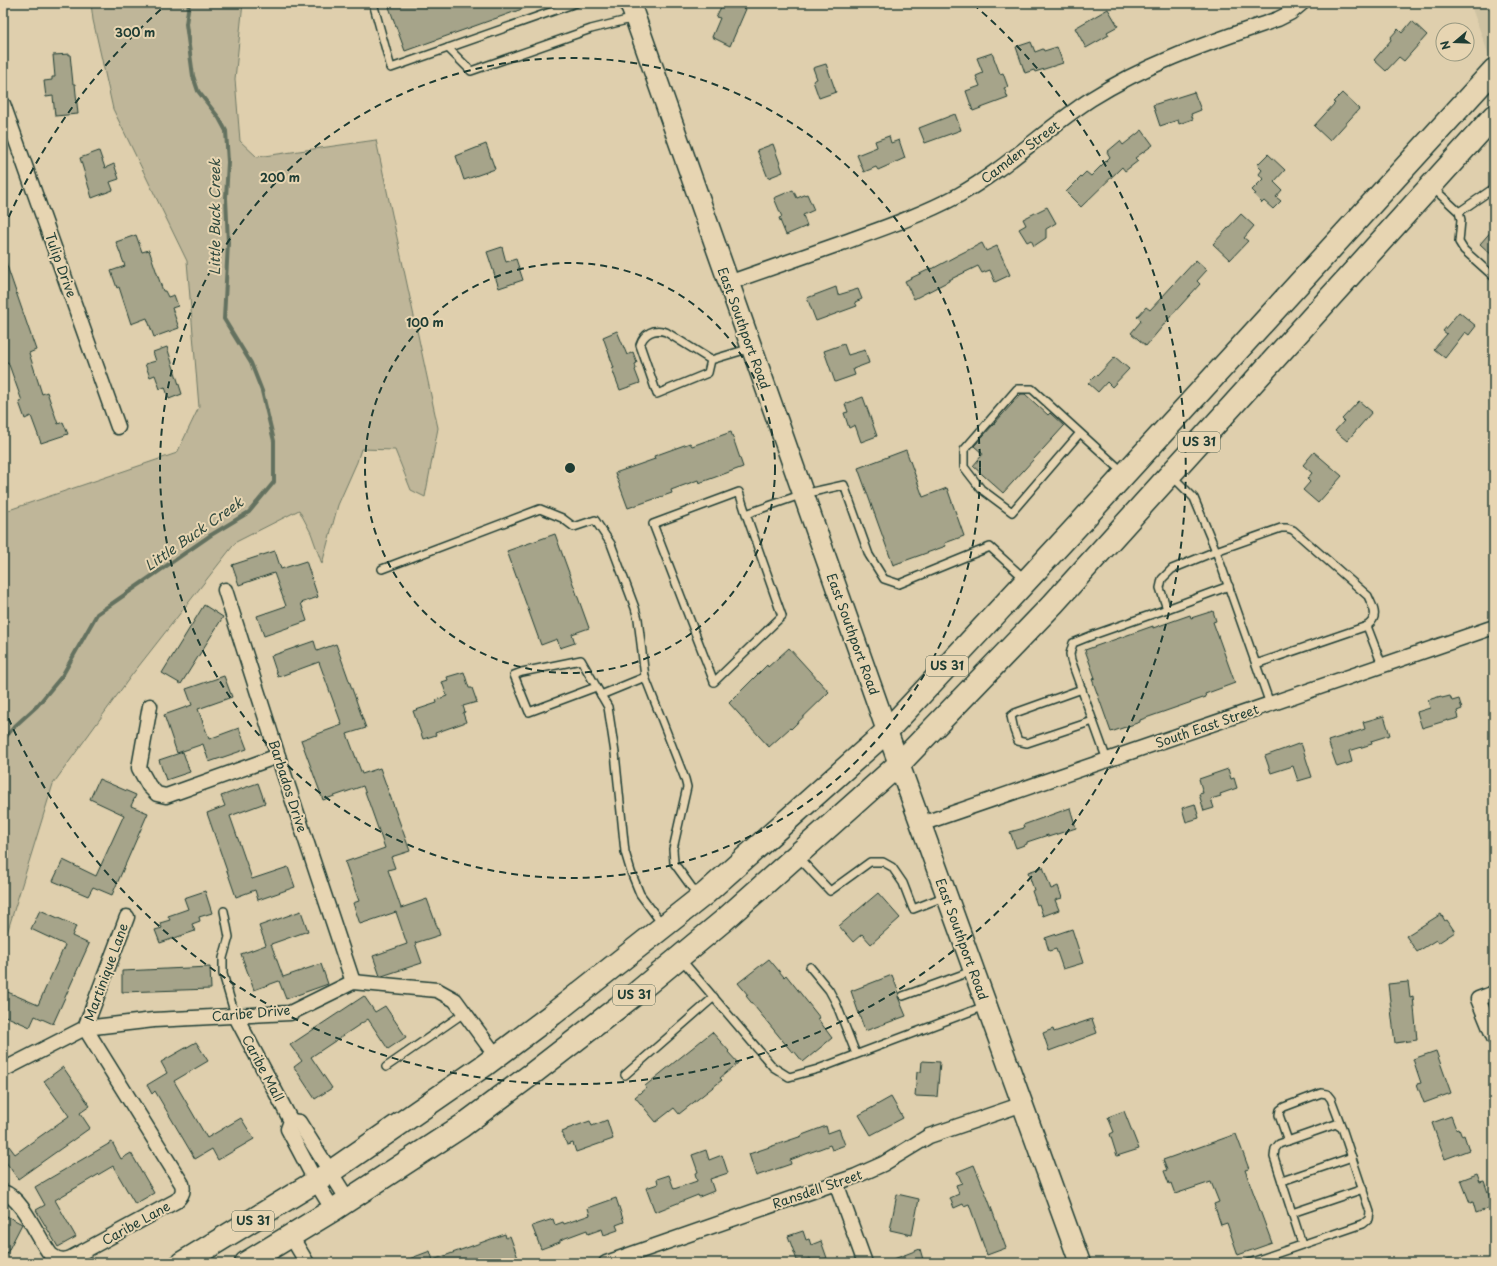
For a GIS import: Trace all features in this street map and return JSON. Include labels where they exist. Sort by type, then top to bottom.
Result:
[{"type":"main road","name":"East Southport Road","points":[[632,11],[887,731],[1080,1263]]},
{"type":"main road","name":"US 31","points":[[182,1263],[323,1177],[496,1056],[553,1014],[699,898],[887,731],[1125,474],[1494,70]]},
{"type":"main road","name":"US 31","points":[[246,1263],[341,1205],[462,1126],[622,1004],[723,921],[899,764],[1053,604],[1494,116]]},
{"type":"street","name":"Camden Street","points":[[728,283],[877,230],[944,202],[973,187],[994,173],[1079,107],[1123,80],[1163,60],[1278,19],[1290,13],[1302,3]]},
{"type":"street","name":"Tulip Drive","points":[[3,104],[118,427]]},
{"type":"street","name":"Barbados Drive","points":[[225,590],[353,982]]},
{"type":"street","name":"South East Street","points":[[921,824],[1494,627]]},
{"type":"street","points":[[150,706],[139,768],[146,782],[157,794],[166,796],[278,756]]},
{"type":"street","name":"Martinique Lane","points":[[85,1028],[127,917]]},
{"type":"street","points":[[353,982],[437,990],[455,1000],[496,1056]]},
{"type":"street","name":"Caribe Drive","points":[[3,1070],[85,1028],[154,1020],[290,1013],[353,982]]},
{"type":"street","points":[[1494,993],[1478,999],[1494,1038]]},
{"type":"street","name":"Caribe Mall","points":[[235,1015],[291,1121],[288,1129],[323,1177],[341,1205]]},
{"type":"street","name":"Caribe Lane","points":[[3,1192],[10,1195],[19,1204],[51,1255],[59,1260],[71,1258],[178,1199],[182,1194],[182,1184],[85,1028]]},
{"type":"street","name":"Ransdell Street","points":[[606,1263],[836,1183],[878,1166],[929,1136],[1023,1104]]},
{"type":"street","points":[[836,1183],[865,1263]]},
{"type":"street","points":[[291,1236],[307,1263]]},
{"type":"lane","points":[[374,3],[391,68],[576,3]]},
{"type":"lane","points":[[448,48],[471,71],[591,29],[632,11]]},
{"type":"lane","points":[[1431,186],[1459,212],[1461,220],[1459,242],[1464,250],[1494,277]]},
{"type":"lane","points":[[1459,212],[1494,188]]},
{"type":"lane","points":[[711,360],[708,373],[657,394],[640,345],[642,338],[651,332],[659,330],[666,332],[711,360],[751,348]]},
{"type":"lane","points":[[1080,433],[1012,512],[981,489],[964,467],[964,450],[1017,389],[1032,390],[1080,433],[1125,474]]},
{"type":"lane","points":[[1170,474],[1194,498],[1229,586],[1270,704]]},
{"type":"lane","points":[[746,514],[803,494],[844,485],[870,556],[884,579],[899,584],[990,547],[1026,580]]},
{"type":"lane","points":[[739,492],[746,514],[782,616],[714,682],[653,524],[739,492]]},
{"type":"lane","points":[[382,569],[540,509],[562,518],[574,527],[595,520],[611,544],[635,608],[638,619],[645,678],[685,778],[686,787],[673,849],[674,863],[699,898]]},
{"type":"lane","points":[[1167,609],[1160,588],[1162,579],[1172,568],[1281,528],[1293,530],[1368,596],[1375,615],[1374,620],[1368,626],[1256,664]]},
{"type":"lane","points":[[1107,760],[1070,654],[1073,644],[1093,635],[1229,586]]},
{"type":"lane","points":[[1368,626],[1382,665]]},
{"type":"lane","points":[[596,687],[528,712],[514,676],[522,672],[581,660],[608,707],[615,753],[625,852],[630,872],[640,894],[664,925]]},
{"type":"lane","points":[[601,695],[645,678]]},
{"type":"lane","points":[[1082,689],[1015,713],[1011,716],[1014,730],[1018,741],[1027,743],[1093,721]]},
{"type":"lane","points":[[796,855],[830,891],[870,862],[882,862],[892,867],[903,883],[913,909],[947,896]]},
{"type":"lane","points":[[224,911],[229,937],[223,958],[223,974],[235,1015]]},
{"type":"lane","points":[[679,957],[773,1067],[789,1077],[818,1069],[987,1005]]},
{"type":"lane","points":[[810,967],[829,990],[836,1002],[856,1054]]},
{"type":"lane","points":[[903,996],[974,970]]},
{"type":"lane","points":[[625,1075],[714,997]]},
{"type":"lane","points":[[386,1068],[464,1013]]},
{"type":"lane","points":[[1249,1263],[1363,1224],[1369,1219],[1370,1212],[1363,1189],[1342,1128],[1331,1099],[1327,1094],[1321,1093],[1284,1107],[1280,1110],[1279,1115],[1288,1141]]},
{"type":"lane","points":[[1302,1244],[1274,1157],[1275,1149],[1279,1144],[1336,1124],[1342,1128]]},
{"type":"lane","points":[[1282,1181],[1352,1157]]},
{"type":"lane","points":[[1292,1213],[1363,1189]]},
{"type":"shaded area","points":[[91,3],[243,3],[235,79],[240,141],[257,157],[376,140],[438,428],[425,497],[411,490],[395,450],[361,449],[357,462],[338,505],[322,564],[311,533],[299,510],[236,542],[131,676],[53,784],[3,946],[3,512],[177,453],[199,407],[187,261],[113,109],[93,20]]},
{"type":"shaded area","points":[[1470,3],[1494,3],[1494,53],[1490,58]]},
{"type":"building","points":[[401,3],[536,4],[405,51],[389,7]]},
{"type":"building","points":[[723,3],[734,3],[746,9],[730,46],[712,37],[720,18],[716,17]]},
{"type":"building","points":[[1108,9],[1118,26],[1107,32],[1109,35],[1086,48],[1075,28]]},
{"type":"building","points":[[1412,21],[1427,35],[1404,61],[1399,57],[1386,71],[1374,60],[1398,29],[1402,33]]},
{"type":"building","points":[[1031,42],[1035,52],[1057,47],[1063,63],[1035,72],[1034,70],[1025,73],[1016,47]]},
{"type":"building","points":[[992,53],[1000,74],[1003,73],[1008,87],[1004,88],[1008,98],[973,111],[966,91],[980,86],[976,76],[983,73],[977,58]]},
{"type":"building","points":[[70,54],[78,114],[55,116],[53,96],[46,97],[44,81],[52,80],[52,77],[55,77],[53,55]]},
{"type":"building","points":[[826,64],[836,92],[819,98],[813,81],[817,79],[813,68]]},
{"type":"building","points":[[1194,92],[1201,110],[1191,114],[1193,119],[1179,124],[1178,120],[1160,126],[1153,105]]},
{"type":"building","points":[[1342,93],[1359,109],[1330,141],[1314,126]]},
{"type":"building","points":[[955,114],[961,130],[925,143],[919,128]]},
{"type":"building","points":[[1142,130],[1153,145],[1135,158],[1138,161],[1125,171],[1122,167],[1081,207],[1066,192],[1086,172],[1091,176],[1110,157],[1107,152],[1120,141],[1123,145]]},
{"type":"building","points":[[889,136],[891,143],[899,140],[905,158],[878,170],[876,167],[864,172],[857,155],[877,147],[875,141]]},
{"type":"building","points":[[486,144],[495,169],[464,180],[456,156]]},
{"type":"building","points":[[773,144],[783,172],[768,178],[757,150]]},
{"type":"building","points":[[99,151],[105,168],[114,164],[119,179],[110,182],[113,190],[92,198],[80,158]]},
{"type":"building","points":[[1268,154],[1285,170],[1274,182],[1282,190],[1276,197],[1281,201],[1273,209],[1264,201],[1262,203],[1254,195],[1256,194],[1252,190],[1263,179],[1259,174],[1262,170],[1257,165]]},
{"type":"building","points":[[793,190],[797,198],[807,194],[814,210],[803,215],[807,226],[786,235],[779,218],[782,217],[774,198]]},
{"type":"building","points":[[1047,207],[1056,223],[1046,229],[1046,238],[1034,246],[1031,240],[1027,242],[1019,229],[1026,225],[1023,219]]},
{"type":"building","points":[[1241,214],[1254,226],[1244,238],[1248,241],[1230,260],[1213,244]]},
{"type":"building","points":[[1494,228],[1494,257],[1480,244]]},
{"type":"building","points":[[136,235],[142,252],[149,250],[163,291],[165,291],[168,297],[174,295],[178,306],[172,308],[179,328],[154,337],[147,318],[131,324],[119,287],[117,288],[111,271],[125,266],[116,242]]},
{"type":"building","points":[[982,243],[986,251],[997,246],[1010,275],[995,282],[990,270],[982,273],[978,266],[914,299],[905,281]]},
{"type":"building","points":[[502,247],[506,262],[516,259],[523,280],[499,288],[487,252]]},
{"type":"building","points":[[3,260],[5,260],[36,350],[29,353],[42,394],[47,392],[58,424],[63,422],[68,434],[41,443],[31,416],[25,419],[19,402],[22,401],[8,362],[3,363]]},
{"type":"building","points":[[1196,260],[1207,270],[1197,281],[1200,284],[1146,346],[1131,333],[1141,321],[1137,317],[1146,307],[1150,310]]},
{"type":"building","points":[[836,287],[838,295],[858,289],[862,299],[855,302],[857,306],[816,321],[807,298]]},
{"type":"building","points":[[1459,312],[1476,326],[1469,335],[1465,332],[1445,358],[1434,349],[1447,334],[1443,331]]},
{"type":"building","points":[[617,331],[627,355],[633,352],[637,363],[635,364],[635,370],[640,383],[620,390],[612,369],[614,368],[603,337]]},
{"type":"building","points":[[844,344],[848,355],[865,350],[869,363],[853,369],[855,375],[835,382],[824,351]]},
{"type":"building","points":[[167,347],[182,394],[169,399],[165,387],[160,389],[155,375],[150,377],[145,364],[156,361],[153,352]]},
{"type":"building","points":[[1115,357],[1129,369],[1112,387],[1107,382],[1098,392],[1088,383],[1096,375],[1097,376]]},
{"type":"building","points":[[1021,394],[1025,394],[1048,415],[1050,413],[1064,426],[1003,493],[973,466],[983,454],[974,446]]},
{"type":"building","points":[[863,397],[877,436],[861,442],[855,425],[849,428],[844,413],[848,412],[845,404]]},
{"type":"building","points":[[1359,401],[1372,412],[1347,441],[1335,431],[1344,421],[1342,419]]},
{"type":"building","points":[[731,432],[743,467],[699,483],[698,480],[671,490],[672,493],[628,508],[615,473],[655,459],[654,456],[690,443],[692,446]]},
{"type":"building","points":[[906,450],[923,497],[947,488],[964,536],[945,543],[946,546],[893,565],[858,468]]},
{"type":"building","points":[[1314,452],[1342,476],[1318,503],[1303,490],[1310,482],[1307,479],[1312,473],[1303,465]]},
{"type":"building","points":[[555,534],[589,628],[572,634],[575,643],[560,648],[557,639],[541,645],[507,551]]},
{"type":"building","points":[[275,551],[281,569],[306,561],[318,597],[301,603],[307,621],[264,636],[257,616],[286,606],[274,573],[239,585],[232,565]]},
{"type":"building","points":[[204,605],[223,617],[181,684],[162,673]]},
{"type":"building","points":[[1213,611],[1216,621],[1213,622],[1235,683],[1205,694],[1206,697],[1140,720],[1140,722],[1111,732],[1092,679],[1095,678],[1085,650],[1153,626],[1153,628],[1190,615],[1191,618]]},
{"type":"building","points":[[314,641],[317,651],[336,644],[366,728],[347,734],[362,774],[380,768],[410,851],[391,857],[395,868],[388,870],[401,908],[427,899],[440,935],[415,943],[422,963],[382,976],[380,976],[373,956],[407,944],[396,912],[360,924],[353,903],[359,901],[345,862],[385,848],[363,786],[323,800],[301,740],[342,725],[319,662],[278,677],[271,656]]},
{"type":"building","points":[[789,648],[829,692],[791,729],[790,728],[769,747],[729,703],[767,665],[768,667]]},
{"type":"building","points":[[464,672],[469,688],[472,688],[477,702],[463,706],[465,712],[463,713],[466,722],[423,739],[413,711],[437,703],[436,700],[447,696],[442,682],[448,680],[447,677]]},
{"type":"building","points":[[224,676],[232,697],[198,709],[209,739],[239,728],[247,749],[209,762],[203,744],[177,753],[164,715],[192,705],[186,689]]},
{"type":"building","points":[[1441,696],[1442,698],[1450,696],[1452,701],[1459,699],[1462,709],[1457,711],[1459,718],[1422,728],[1417,712],[1430,708],[1428,700]]},
{"type":"building","points":[[1384,716],[1390,735],[1371,741],[1372,744],[1349,751],[1352,762],[1337,767],[1328,741],[1365,729],[1363,722]]},
{"type":"building","points":[[1301,743],[1312,777],[1298,781],[1293,766],[1271,773],[1265,756]]},
{"type":"building","points":[[183,752],[190,772],[166,780],[159,760]]},
{"type":"building","points":[[1228,769],[1231,779],[1234,778],[1237,788],[1211,799],[1214,808],[1204,811],[1199,794],[1203,793],[1199,779]]},
{"type":"building","points":[[99,779],[136,795],[131,806],[148,813],[112,895],[93,887],[88,896],[53,881],[63,860],[96,876],[124,815],[90,799]]},
{"type":"building","points":[[258,783],[265,803],[230,816],[252,879],[288,867],[295,887],[258,900],[255,890],[236,897],[207,813],[225,806],[221,796]]},
{"type":"building","points":[[1195,804],[1199,818],[1186,822],[1182,808]]},
{"type":"building","points":[[1070,808],[1076,828],[1027,842],[1027,844],[1016,848],[1010,832],[1024,828],[1023,825]]},
{"type":"building","points":[[1043,867],[1051,889],[1058,886],[1062,898],[1055,900],[1059,910],[1043,916],[1032,891],[1034,890],[1028,872]]},
{"type":"building","points":[[205,891],[212,913],[199,917],[200,921],[192,924],[195,931],[160,943],[155,930],[162,928],[160,923],[170,920],[168,916],[188,909],[184,898]]},
{"type":"building","points":[[878,893],[900,918],[871,944],[862,934],[853,942],[839,926]]},
{"type":"building","points":[[40,910],[76,926],[72,936],[89,944],[53,1024],[35,1016],[30,1027],[3,1015],[3,990],[38,1005],[65,945],[31,929]]},
{"type":"building","points":[[301,911],[308,931],[271,944],[283,977],[321,964],[328,984],[286,999],[279,981],[254,990],[241,954],[266,945],[259,926]]},
{"type":"building","points":[[1441,914],[1455,932],[1438,943],[1436,940],[1417,952],[1406,936]]},
{"type":"building","points":[[1072,929],[1083,963],[1063,969],[1056,949],[1049,951],[1045,938]]},
{"type":"building","points":[[769,959],[784,977],[786,975],[820,1018],[818,1019],[832,1038],[803,1062],[794,1051],[792,1052],[746,996],[748,995],[738,983]]},
{"type":"building","points":[[210,967],[211,989],[122,992],[122,971]]},
{"type":"building","points":[[892,975],[899,993],[898,997],[906,1016],[865,1031],[851,991]]},
{"type":"building","points":[[1408,982],[1410,997],[1413,996],[1417,1040],[1395,1043],[1388,984]]},
{"type":"building","points":[[364,996],[375,1012],[385,1006],[406,1037],[388,1049],[368,1019],[311,1057],[332,1088],[315,1099],[294,1067],[302,1061],[290,1045]]},
{"type":"building","points":[[1092,1019],[1097,1033],[1049,1051],[1043,1033],[1053,1029],[1054,1032]]},
{"type":"building","points":[[712,1032],[738,1063],[720,1078],[722,1080],[679,1114],[674,1108],[656,1122],[635,1097],[646,1088],[645,1086]]},
{"type":"building","points":[[196,1042],[208,1061],[174,1081],[207,1138],[241,1118],[254,1139],[218,1160],[212,1149],[195,1159],[155,1091],[152,1094],[147,1085],[167,1073],[161,1062]]},
{"type":"building","points":[[1436,1051],[1451,1093],[1424,1103],[1417,1084],[1421,1083],[1413,1059]]},
{"type":"building","points":[[922,1061],[940,1062],[937,1097],[915,1096],[917,1072],[921,1072]]},
{"type":"building","points":[[63,1067],[90,1106],[80,1113],[90,1128],[18,1179],[3,1158],[3,1138],[15,1154],[69,1116],[44,1081]]},
{"type":"building","points":[[891,1097],[903,1118],[871,1135],[859,1115]]},
{"type":"building","points":[[1124,1111],[1139,1149],[1117,1156],[1110,1134],[1114,1132],[1108,1117]]},
{"type":"building","points":[[1451,1116],[1456,1129],[1459,1128],[1462,1136],[1464,1135],[1469,1150],[1445,1159],[1432,1123]]},
{"type":"building","points":[[607,1120],[613,1139],[576,1152],[573,1143],[567,1145],[562,1132],[590,1121],[592,1126]]},
{"type":"building","points":[[826,1126],[828,1133],[839,1129],[845,1145],[832,1150],[830,1145],[790,1160],[791,1164],[756,1176],[749,1154]]},
{"type":"building","points":[[1236,1134],[1249,1169],[1245,1170],[1272,1243],[1238,1255],[1227,1223],[1221,1225],[1214,1204],[1219,1202],[1211,1182],[1175,1194],[1164,1171],[1167,1170],[1163,1160]]},
{"type":"building","points":[[112,1142],[121,1159],[131,1153],[154,1193],[135,1204],[113,1166],[55,1200],[76,1237],[58,1247],[36,1210],[45,1205],[35,1187]]},
{"type":"building","points":[[706,1150],[709,1160],[722,1155],[728,1173],[710,1179],[714,1191],[699,1197],[698,1195],[655,1212],[646,1188],[658,1184],[657,1179],[669,1175],[674,1189],[697,1181],[695,1173],[698,1172],[692,1155]]},
{"type":"building","points":[[974,1165],[1006,1248],[987,1255],[969,1204],[964,1206],[963,1204],[954,1208],[950,1198],[959,1194],[956,1185],[962,1183],[957,1172]]},
{"type":"building","points":[[1477,1174],[1480,1182],[1484,1181],[1493,1207],[1476,1213],[1473,1202],[1470,1203],[1461,1180]]},
{"type":"building","points":[[897,1194],[919,1199],[912,1235],[890,1230]]},
{"type":"building","points":[[616,1198],[624,1222],[616,1225],[618,1230],[604,1235],[602,1229],[588,1234],[587,1230],[541,1249],[532,1226],[553,1219],[555,1225],[563,1222],[564,1224],[590,1215],[588,1208]]},
{"type":"building","points":[[3,1214],[22,1224],[3,1261]]},
{"type":"building","points":[[803,1231],[806,1240],[809,1239],[811,1245],[821,1241],[827,1258],[812,1263],[810,1258],[798,1263],[788,1236]]},
{"type":"building","points":[[505,1234],[506,1238],[510,1236],[518,1258],[504,1263],[401,1263],[430,1251],[433,1260]]},
{"type":"building","points":[[920,1249],[924,1263],[886,1263],[886,1262]]},
{"type":"waterway","name":"Little Buck Creek","points":[[3,740],[15,726],[37,706],[62,676],[97,614],[211,535],[249,512],[274,482],[274,441],[262,391],[251,363],[224,319],[228,243],[226,198],[228,162],[226,131],[219,118],[198,91],[193,76],[186,24],[189,3]]}]
